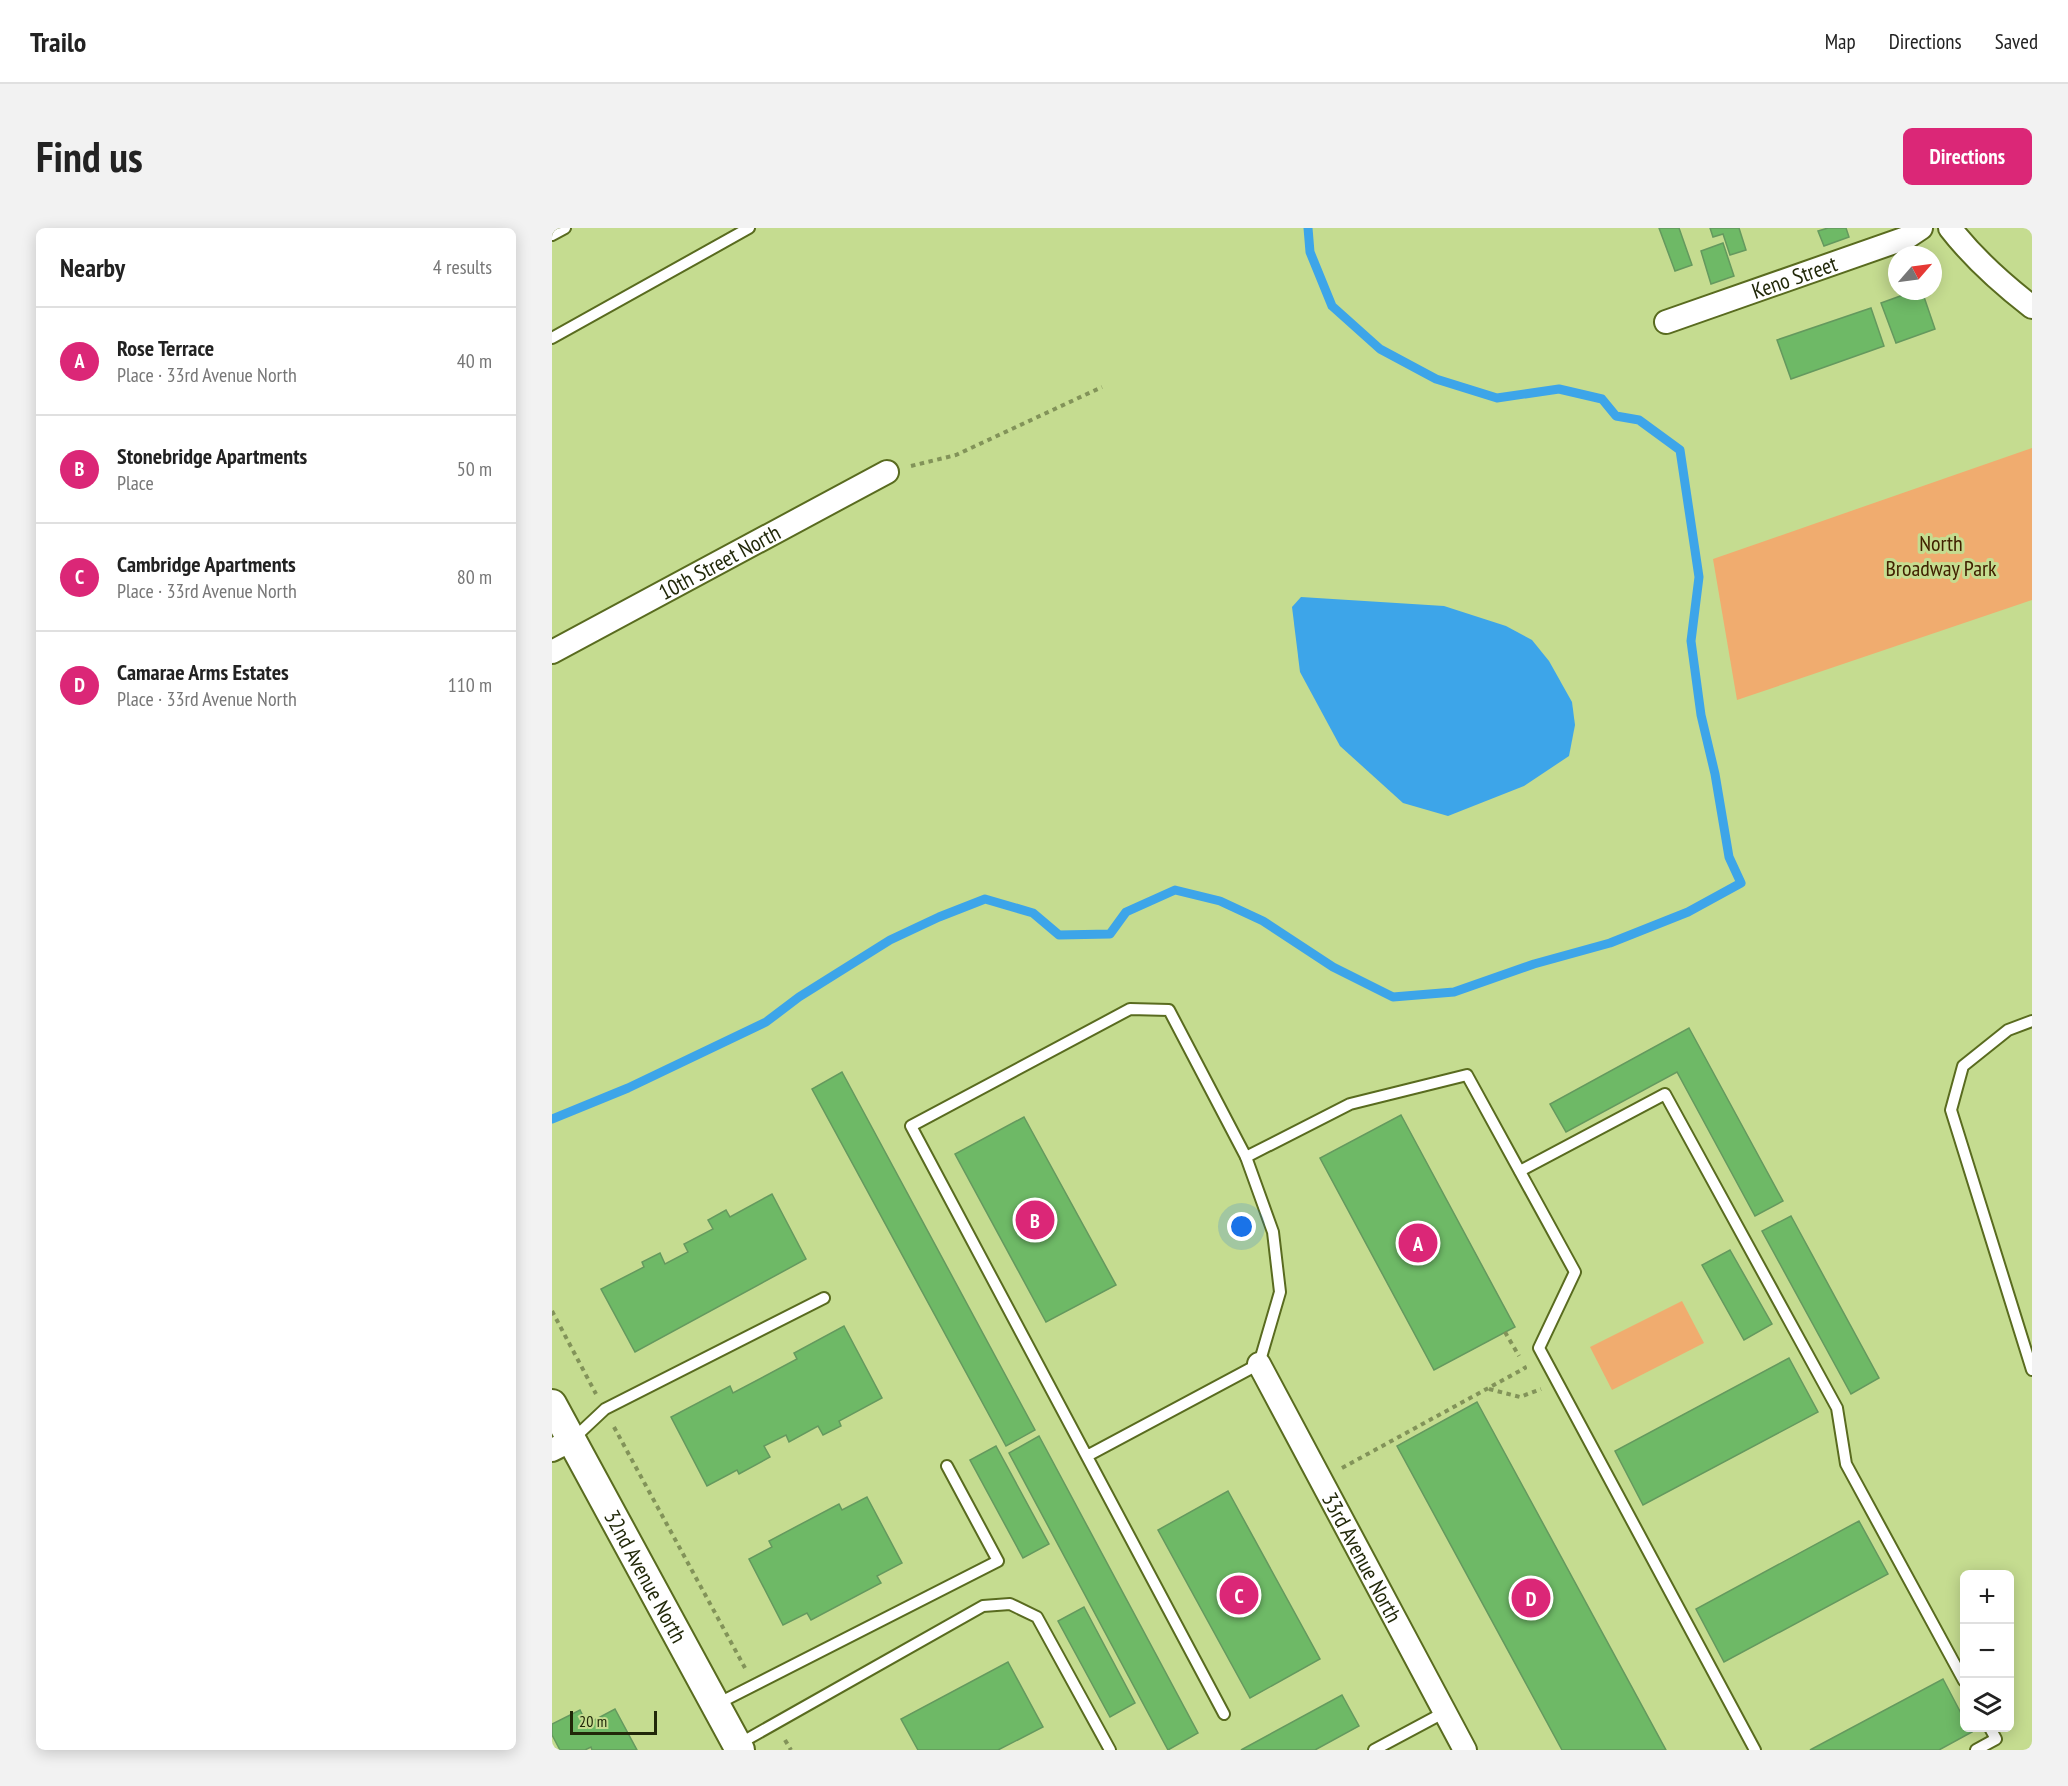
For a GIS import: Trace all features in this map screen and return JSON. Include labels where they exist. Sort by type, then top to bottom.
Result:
[{"type":"street","name":"Keno Street","points":[[1666,322],[1906,238],[1921,228]]},
{"type":"street","points":[[1950,228],[1967,250],[1997,280],[2032,307]]},
{"type":"street","name":"10th Street North","points":[[552,652],[887,472]]},
{"type":"street","name":"33rd Avenue North","points":[[1259,1364],[1465,1750]]},
{"type":"street","name":"32nd Avenue North","points":[[552,1404],[562,1445],[738,1748]]},
{"type":"lane","points":[[552,235],[565,228]]},
{"type":"lane","points":[[552,338],[749,228]]},
{"type":"lane","points":[[1087,1456],[1259,1364],[1280,1292],[1273,1232],[1246,1157],[1169,1010],[1130,1010],[911,1126],[1224,1714]]},
{"type":"lane","points":[[2032,1021],[2008,1030],[1963,1066],[1951,1110],[2032,1370]]},
{"type":"lane","points":[[1246,1157],[1350,1104],[1467,1075],[1575,1272],[1539,1348],[1755,1750]]},
{"type":"lane","points":[[1520,1171],[1665,1094],[1837,1408],[1846,1464],[1963,1678]]},
{"type":"lane","points":[[562,1445],[605,1409],[824,1298]]},
{"type":"lane","points":[[715,1705],[998,1561],[947,1466]]},
{"type":"lane","points":[[738,1748],[776,1722],[983,1606],[1010,1604],[1037,1617],[1110,1750]]},
{"type":"lane","points":[[1374,1750],[1445,1712]]},
{"type":"lane","points":[[1976,1750],[1996,1739],[1992,1732]]},
{"type":"path","points":[[887,472],[956,455],[1102,387]]},
{"type":"path","points":[[552,1311],[754,1686]]},
{"type":"path","points":[[1320,1479],[1525,1368],[1505,1332]]},
{"type":"path","points":[[1488,1389],[1520,1398],[1556,1383]]},
{"type":"path","points":[[776,1722],[790,1750]]},
{"type":"green space","name":"North Broadway Park","points":[[2032,448],[2032,600],[1737,700],[1713,559]]},
{"type":"green space","points":[[1682,1301],[1704,1343],[1612,1390],[1590,1347]]},
{"type":"water","points":[[1301,597],[1444,606],[1506,626],[1532,640],[1549,661],[1572,702],[1575,725],[1569,756],[1524,786],[1448,816],[1403,803],[1340,746],[1300,672],[1292,607]]},
{"type":"building","points":[[1659,228],[1679,228],[1692,265],[1675,271]]},
{"type":"building","points":[[1710,228],[1739,228],[1746,250],[1730,255],[1723,234],[1713,237]]},
{"type":"building","points":[[1828,228],[1846,228],[1849,237],[1824,246],[1818,231]]},
{"type":"building","points":[[1723,243],[1734,276],[1711,284],[1701,251]]},
{"type":"building","points":[[1889,300],[1925,300],[1935,329],[1896,343],[1881,303]]},
{"type":"building","points":[[1871,308],[1884,346],[1791,379],[1777,340]]},
{"type":"building","points":[[1689,1028],[1783,1201],[1755,1216],[1677,1072],[1566,1132],[1550,1104]]},
{"type":"building","points":[[842,1072],[1035,1430],[1006,1446],[812,1089]]},
{"type":"building","points":[[1401,1115],[1515,1327],[1434,1370],[1320,1158]]},
{"type":"building","points":[[1024,1117],[1116,1285],[1046,1322],[955,1154]]},
{"type":"building","points":[[772,1194],[806,1259],[635,1352],[601,1289],[644,1267],[642,1262],[660,1253],[665,1264],[688,1252],[684,1244],[713,1229],[708,1220],[726,1210],[730,1217]]},
{"type":"building","points":[[1791,1216],[1879,1378],[1851,1394],[1762,1231]]},
{"type":"building","points":[[1730,1250],[1772,1324],[1744,1340],[1702,1265]]},
{"type":"building","points":[[844,1326],[882,1398],[839,1421],[841,1426],[823,1435],[818,1426],[789,1442],[786,1435],[764,1446],[770,1457],[739,1474],[737,1470],[707,1486],[671,1417],[730,1386],[733,1393],[797,1359],[794,1353]]},
{"type":"building","points":[[1789,1358],[1818,1412],[1643,1505],[1615,1451]]},
{"type":"building","points":[[1477,1402],[1666,1750],[1562,1750],[1397,1446]]},
{"type":"building","points":[[1039,1436],[1198,1733],[1168,1750],[1009,1453]]},
{"type":"building","points":[[996,1446],[1049,1544],[1023,1558],[970,1460]]},
{"type":"building","points":[[1228,1491],[1320,1659],[1250,1698],[1158,1530]]},
{"type":"building","points":[[867,1497],[902,1563],[877,1576],[881,1583],[811,1620],[807,1613],[783,1625],[749,1559],[772,1547],[769,1541],[839,1504],[842,1510]]},
{"type":"building","points":[[1859,1521],[1888,1574],[1724,1662],[1696,1609]]},
{"type":"building","points":[[1084,1607],[1135,1703],[1110,1717],[1058,1621]]},
{"type":"building","points":[[1008,1662],[1043,1727],[998,1750],[918,1750],[901,1719]]},
{"type":"building","points":[[1943,1679],[1960,1711],[1960,1732],[1972,1732],[1939,1750],[1810,1750]]},
{"type":"building","points":[[1342,1695],[1359,1726],[1315,1750],[1241,1750]]},
{"type":"building","points":[[615,1709],[637,1750],[592,1750],[591,1747],[585,1750],[560,1750],[552,1735],[552,1724],[580,1710],[587,1724]]},
{"type":"waterway","points":[[552,1119],[628,1088],[766,1022],[799,997],[890,940],[985,899],[1033,913],[1059,935],[1110,934],[1126,912],[1175,890],[1220,901],[1263,921],[1333,967],[1393,997],[1454,992],[1534,964],[1610,943],[1688,912],[1741,883],[1729,857],[1715,774],[1701,715],[1691,641],[1699,577],[1680,450],[1639,420],[1616,416],[1602,399],[1559,389],[1497,398],[1436,379],[1380,349],[1332,306],[1310,252],[1308,228]]},
{"type":"place","name":"Stonebridge Apartments","points":[[1035,1220]]},
{"type":"place","name":"Rose Terrace","points":[[1418,1243]]},
{"type":"place","name":"Cambridge Apartments","points":[[1239,1595]]},
{"type":"place","name":"Camarae Arms Estates","points":[[1531,1598]]}]
